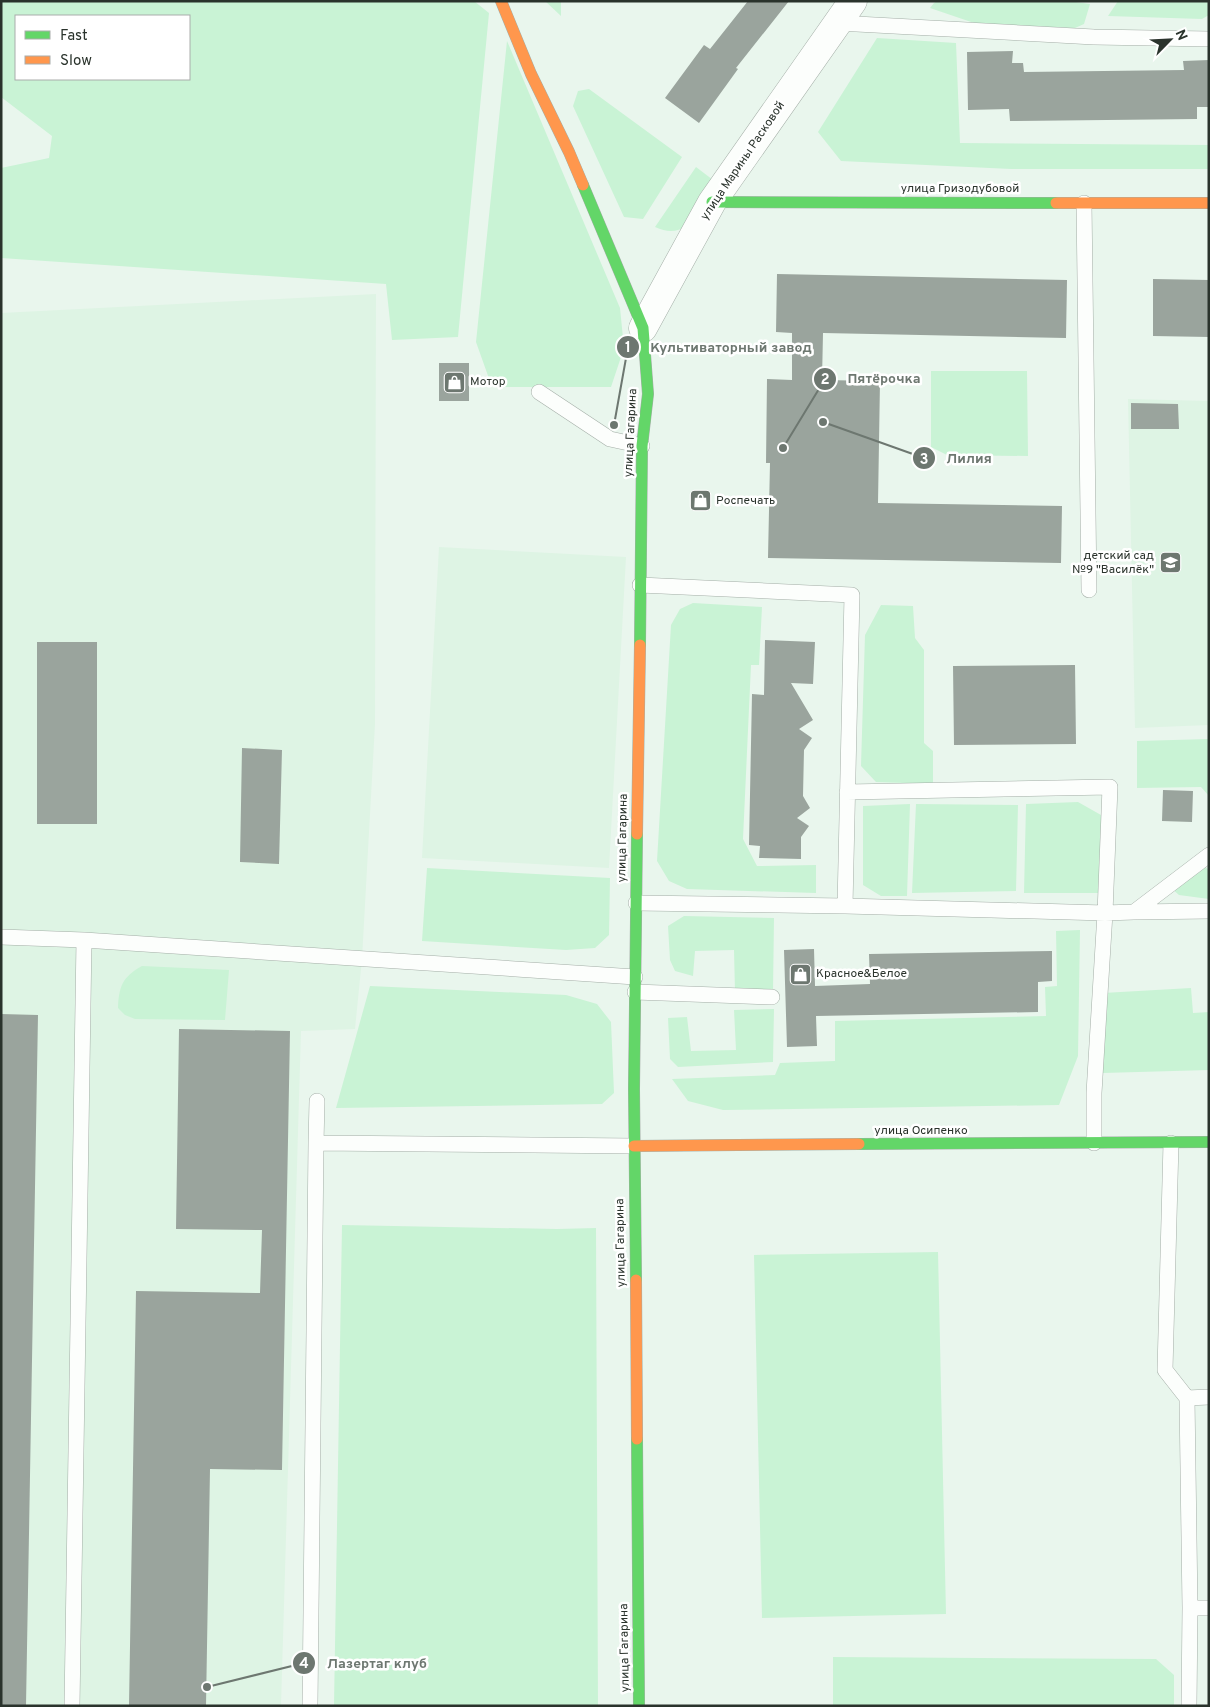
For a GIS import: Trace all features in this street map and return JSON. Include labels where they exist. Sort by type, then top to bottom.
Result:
[{"type":"street","name":"улица Гагарина","points":[[501,1],[531,74],[569,152],[643,328],[648,394],[642,446],[634,1146],[640,1706]]},
{"type":"street","name":"улица Марины Расковой","points":[[643,328],[712,202],[846,12]]},
{"type":"street","name":"улица Гризодубовой","points":[[712,202],[1209,203]]},
{"type":"street","name":"улица Осипенко","points":[[634,1146],[1209,1142]]},
{"type":"lane","points":[[846,12],[1094,37],[1209,39]]},
{"type":"lane","points":[[1084,203],[1090,590]]},
{"type":"lane","points":[[539,392],[610,439],[642,446]]},
{"type":"lane","points":[[640,585],[852,595],[845,906]]},
{"type":"lane","points":[[847,792],[1110,787],[1105,913],[1094,1093],[1094,1143]]},
{"type":"lane","points":[[1134,912],[1209,856]]},
{"type":"lane","points":[[636,903],[1105,913],[1209,911]]},
{"type":"lane","points":[[1,937],[84,940],[635,984],[772,997]]},
{"type":"lane","points":[[72,1706],[84,940]]},
{"type":"lane","points":[[310,1706],[317,1101]]},
{"type":"lane","points":[[316,1143],[634,1146]]},
{"type":"lane","points":[[1171,1143],[1165,1370],[1187,1398],[1190,1608],[1189,1706]]},
{"type":"lane","points":[[1187,1398],[1209,1397]]},
{"type":"lane","points":[[1190,1608],[1209,1608]]},
{"type":"shaded area","points":[[376,294],[375,724],[362,959],[355,1029],[301,1031],[281,1706],[1,1706],[1,313]]},
{"type":"shaded area","name":"детский сад №9 \"Василёк\"","points":[[1128,399],[1209,401],[1209,725],[1135,728]]},
{"type":"shaded area","points":[[439,547],[626,557],[609,868],[422,858]]},
{"type":"green space","points":[[1,1],[474,1],[489,13],[458,337],[392,340],[386,284],[1,258],[1,168],[49,158],[52,136],[1,97]]},
{"type":"green space","points":[[545,1],[561,1],[561,16]]},
{"type":"green space","points":[[937,1],[1069,1],[1090,4],[1084,24],[1075,28],[977,24],[930,8]]},
{"type":"green space","points":[[1118,1],[1209,1],[1209,15],[1202,19],[1108,16]]},
{"type":"green space","points":[[877,38],[956,43],[960,143],[1209,145],[1209,169],[1011,169],[841,161],[818,132]]},
{"type":"green space","points":[[507,41],[620,308],[624,348],[611,387],[492,387],[476,342]]},
{"type":"green space","points":[[589,89],[682,157],[643,219],[624,217],[573,106],[578,91]]},
{"type":"green space","points":[[696,167],[717,183],[700,212],[694,220],[677,230],[667,231],[655,227]]},
{"type":"green space","points":[[931,371],[1027,371],[1028,456],[947,455],[931,447]]},
{"type":"green space","points":[[693,603],[762,607],[759,665],[751,665],[743,839],[757,866],[816,865],[816,893],[687,889],[669,881],[657,861],[671,625],[680,609]]},
{"type":"green space","points":[[881,605],[913,606],[915,638],[924,650],[924,743],[933,751],[933,784],[876,782],[861,766],[865,635]]},
{"type":"green space","points":[[1209,739],[1209,796],[1201,787],[1137,788],[1137,741]]},
{"type":"green space","points":[[1078,802],[1101,815],[1104,884],[1099,893],[1024,893],[1026,804]]},
{"type":"green space","points":[[910,804],[907,896],[881,896],[863,885],[863,806]]},
{"type":"green space","points":[[916,804],[1018,805],[1016,891],[912,893]]},
{"type":"green space","points":[[1204,866],[1209,870],[1209,899],[1179,895],[1171,888]]},
{"type":"green space","points":[[427,868],[610,878],[609,935],[595,948],[566,950],[422,941]]},
{"type":"green space","points":[[684,916],[774,918],[773,992],[735,992],[734,950],[695,951],[693,976],[675,971],[670,960],[668,926]]},
{"type":"green space","points":[[1080,930],[1078,1056],[1059,1105],[723,1110],[688,1101],[672,1079],[775,1075],[780,1063],[835,1061],[835,1021],[1046,1016],[1045,987],[1057,986],[1056,931]]},
{"type":"green space","points":[[142,966],[229,970],[225,1020],[135,1019],[125,1015],[118,1008],[121,988],[130,974]]},
{"type":"green space","points":[[370,986],[566,995],[597,1004],[611,1022],[614,1093],[602,1104],[336,1108]]},
{"type":"green space","points":[[1191,988],[1193,1013],[1209,1012],[1209,1070],[1103,1073],[1103,993]]},
{"type":"green space","points":[[774,1009],[773,1062],[678,1067],[670,1059],[668,1018],[687,1017],[691,1051],[736,1050],[734,1010]]},
{"type":"green space","points":[[342,1225],[596,1228],[598,1706],[334,1706]]},
{"type":"green space","points":[[938,1252],[946,1614],[762,1618],[754,1255]]},
{"type":"green space","points":[[833,1657],[1156,1659],[1174,1675],[1174,1706],[833,1706]]},
{"type":"building","points":[[748,1],[789,1],[736,68],[738,69],[699,123],[665,98],[704,45],[710,49]]},
{"type":"building","points":[[1013,51],[1012,63],[1023,63],[1024,72],[1184,70],[1183,61],[1209,60],[1209,107],[1197,107],[1197,119],[1010,121],[1009,109],[968,110],[967,52]]},
{"type":"building","points":[[777,274],[1067,280],[1066,338],[823,333],[822,380],[880,381],[878,503],[1062,506],[1061,563],[768,558],[770,463],[766,463],[767,379],[792,380],[792,333],[776,332]]},
{"type":"building","points":[[1153,279],[1209,280],[1209,337],[1153,336]]},
{"type":"building","name":"Мотор","points":[[439,363],[469,363],[469,401],[439,401]]},
{"type":"building","points":[[1131,403],[1178,404],[1179,429],[1131,429]]},
{"type":"building","points":[[765,640],[815,642],[813,684],[791,683],[813,720],[799,729],[812,738],[804,750],[803,796],[810,808],[797,818],[809,826],[801,837],[801,859],[759,858],[760,846],[749,845],[752,694],[764,695]]},
{"type":"building","points":[[37,642],[97,642],[97,824],[37,824]]},
{"type":"building","points":[[1075,665],[1076,744],[954,745],[953,666]]},
{"type":"building","points":[[242,748],[282,750],[279,864],[240,862]]},
{"type":"building","points":[[1163,790],[1193,791],[1192,822],[1162,821]]},
{"type":"building","points":[[814,949],[815,986],[870,984],[869,954],[1052,951],[1052,981],[1038,982],[1038,1012],[816,1016],[817,1046],[787,1047],[784,950]]},
{"type":"building","points":[[1,1014],[38,1015],[26,1706],[1,1706]]},
{"type":"building","points":[[179,1029],[290,1031],[282,1470],[210,1469],[206,1706],[129,1706],[136,1291],[260,1293],[262,1230],[176,1229]]},
{"type":"traffic: fast","points":[[583,185],[643,328],[648,394],[642,446],[640,645]]},
{"type":"traffic: fast","points":[[712,202],[1056,203]]},
{"type":"traffic: fast","points":[[636,1280],[634,1089],[637,834]]},
{"type":"traffic: fast","points":[[859,1144],[1209,1142]]},
{"type":"traffic: fast","points":[[637,1439],[639,1706]]},
{"type":"traffic: slow","points":[[501,1],[531,74],[583,185]]},
{"type":"traffic: slow","points":[[1056,203],[1209,203]]},
{"type":"traffic: slow","points":[[637,834],[640,645]]},
{"type":"traffic: slow","points":[[634,1146],[859,1144]]},
{"type":"traffic: slow","points":[[636,1280],[637,1439]]},
{"type":"place","name":"Мотор","points":[[454,382]]},
{"type":"place","name":"Лилия","points":[[823,422]]},
{"type":"place","name":"Культиваторный завод","points":[[614,425]]},
{"type":"place","name":"Пятёрочка","points":[[783,448]]},
{"type":"place","name":"Роспечать","points":[[700,501]]},
{"type":"place","name":"детский сад №9 \"Василёк\"","points":[[1170,563]]},
{"type":"place","name":"Красное&Белое","points":[[800,974]]},
{"type":"place","name":"Лазертаг клуб","points":[[207,1687]]}]
